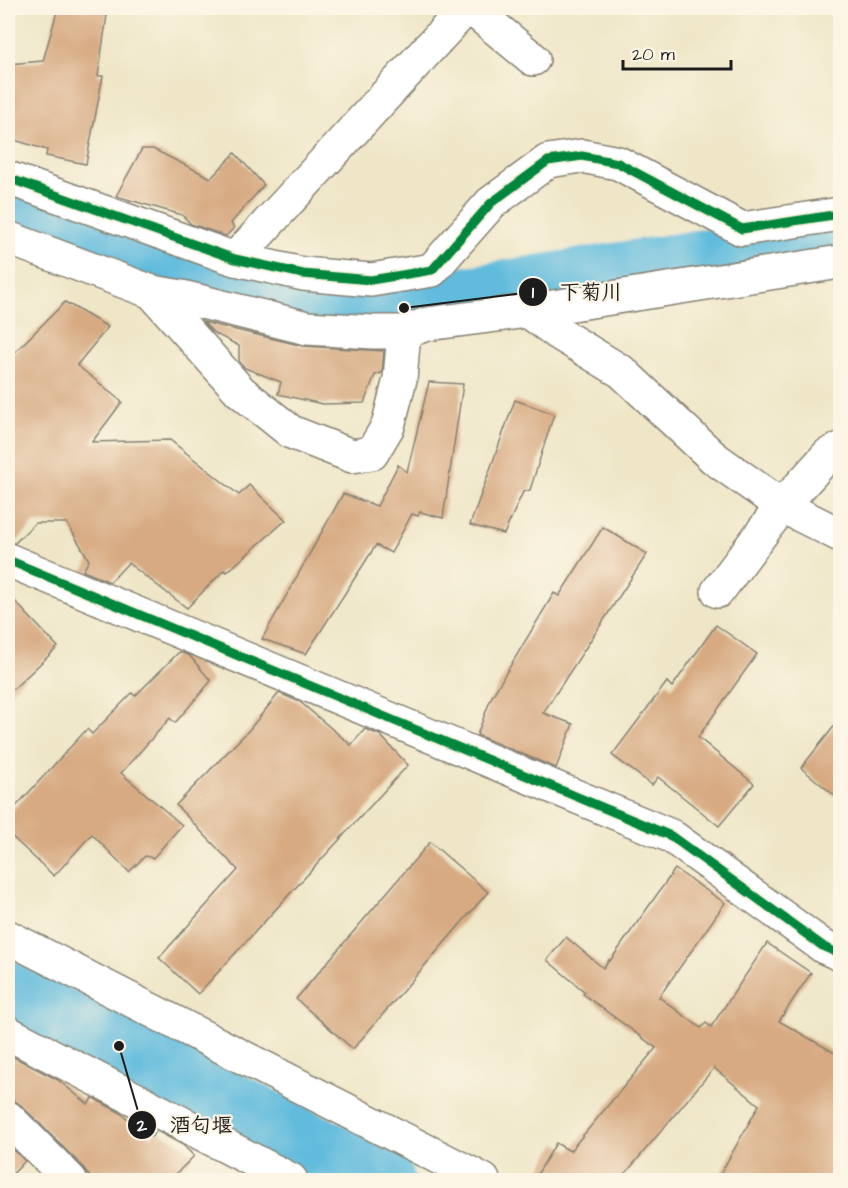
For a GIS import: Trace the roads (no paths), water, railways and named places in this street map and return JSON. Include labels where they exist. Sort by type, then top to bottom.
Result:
[{"type":"street","points":[[235,259],[466,8]]},
{"type":"street","points":[[471,8],[533,59]]},
{"type":"street","points":[[8,177],[235,259],[303,274],[370,280],[432,270],[491,203],[548,161],[582,156],[618,163],[742,229],[840,214]]},
{"type":"street","points":[[8,238],[152,292],[182,297],[307,328],[374,332],[404,332],[427,324],[528,311],[840,262]]},
{"type":"street","points":[[152,292],[240,391],[291,432],[352,456],[372,453],[388,426],[399,379],[404,332]]},
{"type":"street","points":[[528,311],[558,333],[622,372],[714,458],[782,506],[840,535]]},
{"type":"street","points":[[718,591],[782,506],[828,455],[840,449]]},
{"type":"street","points":[[8,560],[671,836],[824,947],[840,954]]},
{"type":"street","points":[[8,937],[483,1180]]},
{"type":"street","points":[[8,1033],[291,1180]]},
{"type":"street","points":[[8,1119],[70,1180]]},
{"type":"waterway","points":[[8,207],[239,290],[303,304],[404,308],[840,240]]},
{"type":"waterway","points":[[8,992],[383,1180]]},
{"type":"place","name":"下菊川","points":[[404,308]]},
{"type":"place","name":"酒匂堰","points":[[119,1046]]}]
